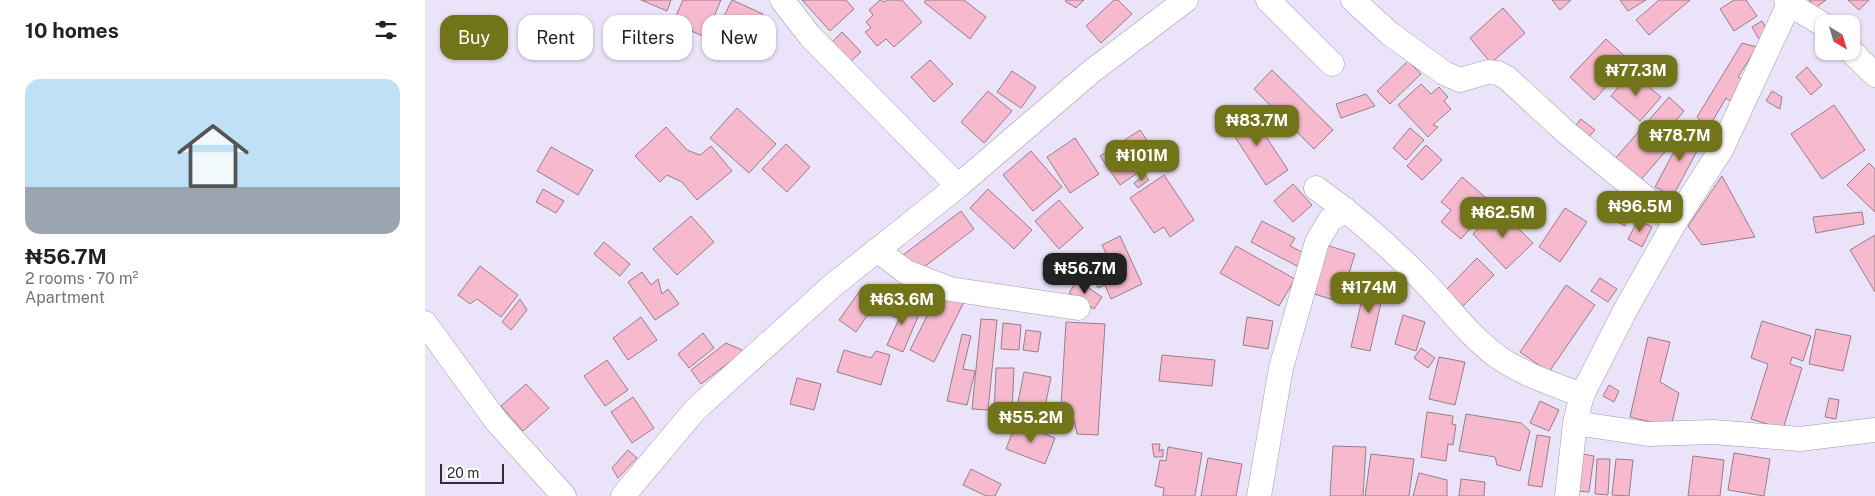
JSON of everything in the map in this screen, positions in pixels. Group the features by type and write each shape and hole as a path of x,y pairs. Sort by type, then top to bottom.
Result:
{"street":[{"path":"781,0 811,36 958,186"},
{"path":"623,496 695,410 832,286 958,186 1092,71 1186,0"},
{"path":"1268,0 1332,64"},
{"path":"1353,0 1389,34 1444,73 1460,80 1488,72 1498,73 1507,78 1568,134 1675,222"},
{"path":"1567,496 1575,424 1581,395 1627,307 1675,222 1722,148 1787,2 1815,19"},
{"path":"1862,53 1875,75"},
{"path":"1317,188 1388,246 1469,331 1498,357 1530,376 1581,395"},
{"path":"1259,496 1281,368 1317,242 1330,220 1346,210"},
{"path":"877,250 906,272 950,288 1078,308"},
{"path":"425,323 497,422 564,496"},
{"path":"1575,424 1648,434 1713,432 1800,439 1875,430"}],"building":[{"path":"641,0 671,0 667,11"},
{"path":"683,0 721,0 715,15 702,15 702,36 692,31 692,15 676,15"},
{"path":"732,0 763,14 763,15 724,15"},
{"path":"802,0 846,0 854,9 830,31"},
{"path":"880,0 885,2 887,0 902,0 922,22 894,47 886,39 877,46 865,32 871,28 866,22 873,15 869,10"},
{"path":"926,0 964,0 986,17 970,39 924,2"},
{"path":"1084,0 1076,8 1065,1"},
{"path":"1114,0 1118,0 1132,14 1101,43 1086,26"},
{"path":"1552,0 1571,0 1560,10"},
{"path":"1620,0 1646,0 1628,11"},
{"path":"1659,0 1690,0 1649,35 1636,20"},
{"path":"1734,0 1746,0 1757,16 1734,31 1720,9"},
{"path":"1809,0 1826,0 1815,8"},
{"path":"1848,0 1869,0 1859,10"},
{"path":"1503,8 1525,33 1491,63 1470,38"},
{"path":"1762,21 1769,33 1759,39 1752,27"},
{"path":"842,32 861,52 849,63 830,44"},
{"path":"1606,39 1630,61 1594,100 1570,77"},
{"path":"1742,43 1757,47 1738,77 1747,83 1732,102 1726,98 1708,129 1697,117"},
{"path":"930,60 953,84 934,102 911,77"},
{"path":"1408,61 1421,74 1390,104 1377,91"},
{"path":"1807,67 1822,85 1811,95 1796,77"},
{"path":"1272,70 1333,130 1314,149 1254,89"},
{"path":"1012,71 1036,87 1021,108 997,92"},
{"path":"1631,72 1661,97 1640,121 1611,96"},
{"path":"1421,84 1431,94 1439,87 1448,97 1444,101 1451,109 1433,125 1438,127 1428,137 1398,105"},
{"path":"988,91 1012,111 984,143 961,122"},
{"path":"1772,91 1782,97 1780,109 1766,101"},
{"path":"1366,94 1375,106 1341,118 1336,104"},
{"path":"1669,97 1684,111 1662,137 1671,145 1638,183 1613,161"},
{"path":"1834,105 1865,150 1822,179 1791,134"},
{"path":"737,108 776,144 749,173 710,138"},
{"path":"1247,108 1288,170 1266,185 1226,123"},
{"path":"1581,119 1595,130 1584,142 1571,131"},
{"path":"666,127 687,150 700,155 711,146 732,171 697,200 682,182 667,175 660,182 635,156"},
{"path":"1687,127 1705,136 1673,196 1655,187"},
{"path":"1410,128 1424,140 1406,160 1393,148"},
{"path":"1140,130 1159,158 1120,185 1100,156"},
{"path":"1075,138 1099,174 1070,193 1047,157"},
{"path":"786,144 810,167 787,192 762,169"},
{"path":"1426,145 1442,160 1422,180 1407,166"},
{"path":"551,147 593,170 578,195 537,171"},
{"path":"1031,151 1062,187 1033,211 1003,175"},
{"path":"1869,163 1875,169 1875,212 1847,185"},
{"path":"1145,175 1149,180 1138,188 1134,183"},
{"path":"1164,175 1194,220 1170,237 1164,227 1154,233 1130,198"},
{"path":"1722,176 1755,237 1702,245 1688,226"},
{"path":"1462,177 1492,203 1461,239 1441,222 1451,210 1441,202"},
{"path":"1293,184 1312,205 1293,222 1274,201"},
{"path":"543,189 564,201 556,213 536,202"},
{"path":"988,189 1032,230 1014,249 970,208"},
{"path":"1617,197 1636,207 1625,226 1607,216"},
{"path":"1059,200 1083,228 1059,249 1035,221"},
{"path":"1565,208 1587,222 1560,262 1539,247"},
{"path":"1499,209 1533,243 1506,269 1473,234"},
{"path":"961,211 974,229 916,273 903,255"},
{"path":"1862,212 1864,224 1816,233 1813,217"},
{"path":"691,216 714,242 677,275 653,249"},
{"path":"1638,220 1652,227 1642,247 1628,239"},
{"path":"1262,221 1295,238 1290,246 1304,253 1297,266 1251,242"},
{"path":"1875,235 1875,292 1850,250"},
{"path":"1120,236 1142,284 1111,299 1105,285 1098,288 1094,279 1100,276 1092,260 1106,253 1102,245"},
{"path":"604,242 630,264 620,276 594,254"},
{"path":"1323,244 1355,254 1340,302 1308,292"},
{"path":"1236,246 1295,279 1279,306 1220,273"},
{"path":"1477,258 1494,275 1460,309 1444,292"},
{"path":"480,266 518,295 501,317 477,299 470,304 458,295"},
{"path":"642,272 651,285 658,279 662,294 668,289 679,304 655,320 628,282"},
{"path":"1367,277 1386,281 1370,351 1351,347"},
{"path":"1600,278 1617,289 1608,302 1591,291"},
{"path":"1077,280 1102,297 1094,309 1069,293"},
{"path":"1566,285 1595,305 1549,372 1520,352"},
{"path":"862,288 885,290 856,332 839,320"},
{"path":"940,290 964,302 934,362 910,350"},
{"path":"520,299 527,310 511,330 502,322"},
{"path":"892,302 919,314 903,352 887,345 899,319 887,314"},
{"path":"1403,315 1425,322 1416,351 1395,344"},
{"path":"641,317 657,340 628,360 613,338"},
{"path":"1247,317 1273,321 1268,349 1243,345"},
{"path":"981,319 997,320 988,410 972,409"},
{"path":"1762,321 1811,336 1803,361 1792,357 1790,364 1802,368 1783,429 1751,419 1768,364 1751,358"},
{"path":"1066,322 1105,324 1098,435 1077,434 1074,420 1060,423"},
{"path":"1003,323 1021,325 1019,350 1001,349"},
{"path":"1816,329 1851,336 1843,371 1809,364"},
{"path":"1026,330 1041,332 1038,352 1023,350"},
{"path":"703,333 714,348 689,368 678,354"},
{"path":"962,334 971,336 963,369 975,371 967,405 947,401"},
{"path":"1648,337 1670,342 1660,382 1679,393 1671,427 1630,417"},
{"path":"726,343 744,351 701,384 691,370"},
{"path":"1421,348 1435,358 1428,368 1414,358"},
{"path":"844,350 871,358 876,351 890,355 881,385 837,372"},
{"path":"1162,355 1215,360 1212,386 1159,381"},
{"path":"1439,357 1465,362 1455,405 1429,399"},
{"path":"607,360 628,390 605,406 584,376"},
{"path":"996,368 1014,368 1012,415 994,414"},
{"path":"1024,372 1051,377 1042,422 1015,417"},
{"path":"797,378 821,384 814,410 790,404"},
{"path":"526,384 549,408 523,431 501,406"},
{"path":"1609,385 1619,391 1614,402 1603,396"},
{"path":"633,397 654,428 632,443 611,412"},
{"path":"1829,398 1839,400 1836,419 1825,417"},
{"path":"1540,401 1559,410 1549,431 1530,423"},
{"path":"1427,412 1453,416 1452,424 1456,425 1453,445 1448,444 1446,461 1421,457"},
{"path":"1466,414 1521,423 1530,431 1520,471 1497,465 1495,457 1459,451"},
{"path":"1016,423 1055,438 1045,464 1006,449"},
{"path":"1537,435 1550,437 1542,487 1528,485"},
{"path":"1152,444 1160,444 1159,451 1163,449 1163,457 1154,457"},
{"path":"1333,446 1366,447 1363,496 1330,496"},
{"path":"1168,447 1202,453 1195,496 1163,496 1164,488 1155,486 1160,460 1166,461"},
{"path":"628,450 637,458 618,478 612,468"},
{"path":"1734,453 1770,459 1764,496 1728,490"},
{"path":"1371,454 1414,459 1409,496 1365,496"},
{"path":"1582,454 1594,456 1589,492 1576,491"},
{"path":"1693,456 1724,460 1720,496 1688,496"},
{"path":"1208,458 1242,464 1236,496 1201,496"},
{"path":"1597,459 1610,459 1608,495 1595,494"},
{"path":"1616,459 1633,460 1629,496 1612,495"},
{"path":"971,469 1001,484 995,496 986,496 963,485"},
{"path":"1419,473 1447,480 1447,496 1413,496"},
{"path":"1461,479 1485,482 1484,496 1459,496"}]}
